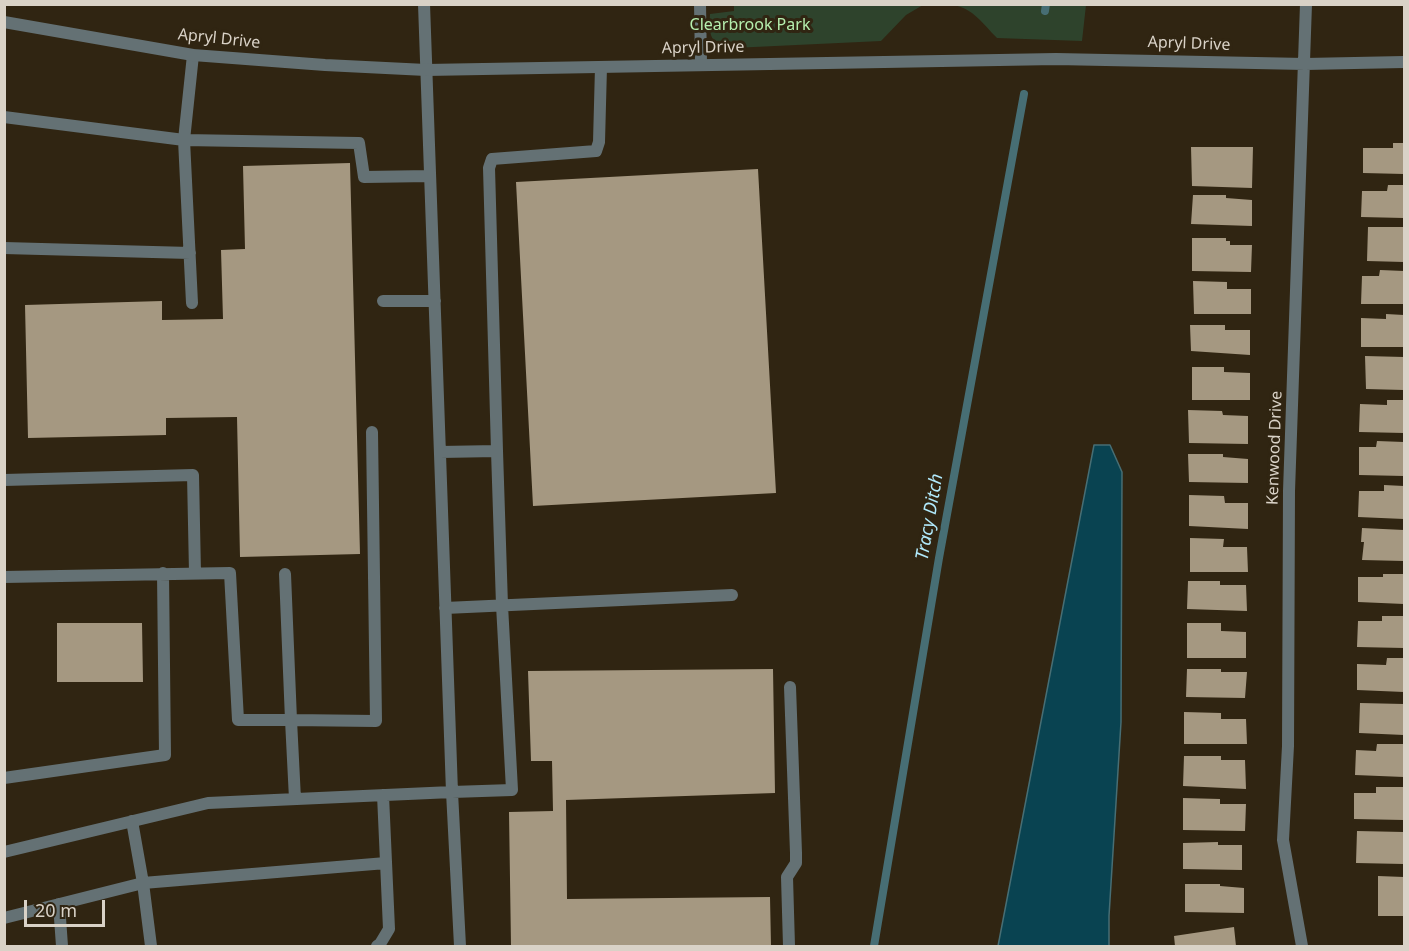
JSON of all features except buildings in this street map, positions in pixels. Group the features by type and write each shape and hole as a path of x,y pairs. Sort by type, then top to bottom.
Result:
{"street":[{"path":"424,4 452,792 460,946"},
{"path":"700,4 701,64"},
{"name":"Kenwood Drive","path":"1302,946 1283,840 1288,746 1289,491 1306,4"},
{"name":"Apryl Drive","path":"4,22 193,55 426,70 1056,58 1305,64 1404,62"},
{"path":"192,303 184,140 193,55"},
{"path":"4,852 208,803 512,790 502,605 489,168 492,159 596,151 599,142 601,67"},
{"path":"4,117 184,140 359,143 364,177 430,177"},
{"path":"4,248 190,253"},
{"path":"383,301 435,301"},
{"path":"4,577 230,573 237,720 376,721 372,432"},
{"path":"440,452 497,451"},
{"path":"4,480 193,475 195,573"},
{"path":"4,777 165,754 163,573"},
{"path":"285,574 295,799"},
{"path":"446,608 732,595"},
{"path":"789,946 787,877 796,863 790,687"},
{"path":"377,946 389,929 383,795"},
{"path":"132,821 151,946"},
{"path":"4,918 142,883 386,863"},
{"path":"59,904 62,946"}],"green space":[{"name":"Clearbrook Park","path":"734,4 923,5 906,15 881,41 733,48 717,46 710,31 710,14 734,11"},
{"path":"953,5 1086,5 1082,41 997,38 972,13"}],"water":[{"path":"1094,445 1110,445 1122,472 1121,722 1109,946 998,946"}],"waterway":[{"name":"Tracy Ditch","path":"1045,11 1046,4"},
{"name":"Tracy Ditch","path":"874,946 939,558 1024,94"}]}
